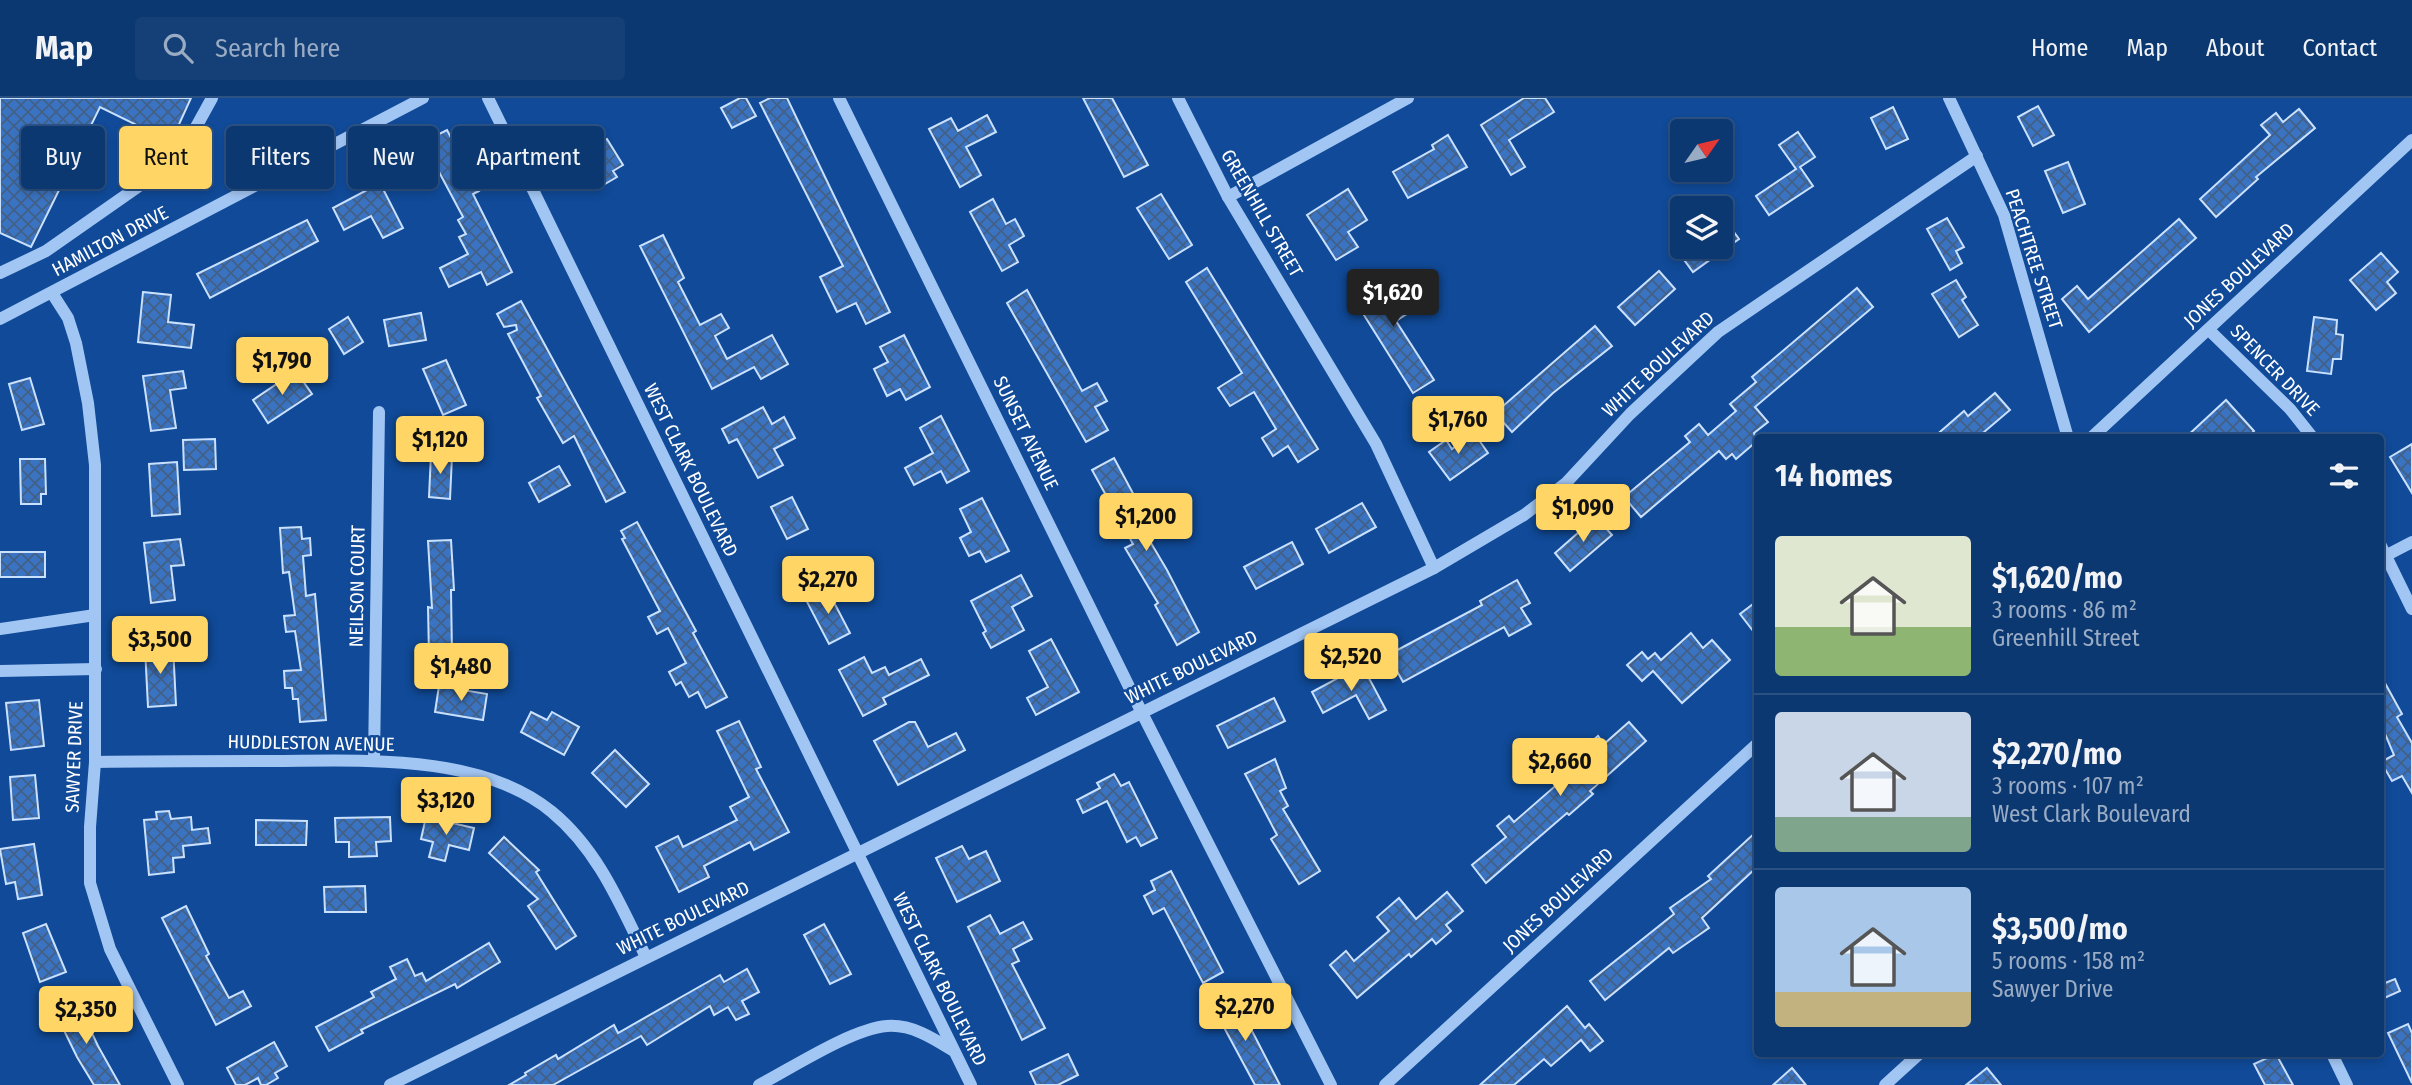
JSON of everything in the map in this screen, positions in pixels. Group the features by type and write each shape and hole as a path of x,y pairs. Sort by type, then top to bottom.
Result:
{"street":[{"path":"0,273 46,251 179,158 212,98"},
{"name":"HAMILTON DRIVE","path":"0,319 423,98"},
{"name":"WEST CLARK BOULEVARD","path":"488,98 971,1085"},
{"name":"SUNSET AVENUE","path":"839,98 1142,713 1331,1085"},
{"name":"GREENHILL STREET","path":"1178,98 1228,197 1376,444 1434,568"},
{"path":"1228,197 1408,98"},
{"name":"PEACHTREE STREET","path":"1949,98 2004,215 2067,434"},
{"name":"JONES BOULEVARD","path":"2095,434 2412,140"},
{"name":"WHITE BOULEVARD","path":"390,1085 1434,568 1524,515 1566,483 1630,414 1718,332 1977,156"},
{"name":"SAWYER DRIVE","path":"52,293 68,318 76,343 88,403 95,465 95,762 90,883 110,949 178,1085"},
{"name":"SPENCER DRIVE","path":"2208,330 2290,409 2311,434"},
{"name":"NEILSON COURT","path":"374,761 379,412"},
{"path":"2384,549 2412,542"},
{"path":"2384,551 2412,608"},
{"path":"0,629 95,615"},
{"path":"0,671 96,669"},
{"name":"JONES BOULEVARD","path":"1385,1085 1754,747"},
{"name":"HUDDLESTON AVENUE","path":"95,762 374,761 458,770 512,786 550,811 578,836 607,877 646,957"},
{"path":"759,1085 864,1030 889,1025 923,1032 954,1051"},
{"path":"1885,1085 1916,1057"},
{"path":"2333,1057 2347,1085"}],"building":[{"path":"0,98 191,98 178,126 139,126 100,107 91,126 21,126 21,189 60,189 31,247 0,233"},
{"path":"740,98 746,98 756,116 732,128 721,108"},
{"path":"770,98 787,98 890,312 866,324 856,303 837,312 820,277 843,266 760,103"},
{"path":"1083,98 1112,98 1148,165 1124,177"},
{"path":"1524,98 1545,98 1554,112 1509,140 1525,167 1511,175 1481,125"},
{"path":"2038,106 2054,135 2033,146 2018,117"},
{"path":"1893,107 1908,139 1886,149 1871,118"},
{"path":"2299,109 2315,128 2256,177 2258,179 2216,217 2200,199 2270,135 2261,125 2276,113 2283,122"},
{"path":"987,115 996,132 966,147 981,175 960,187 929,129 951,118 958,131"},
{"path":"447,130 452,140 452,189 478,189 479,191 473,194 512,272 487,285 481,272 449,287 440,268 468,254 459,237 466,234 458,220 463,217 438,170 438,134"},
{"path":"1798,132 1815,157 1800,167 1813,186 1769,215 1756,196 1796,169 1779,145"},
{"path":"1448,135 1467,167 1408,198 1393,172 1434,149 1432,145"},
{"path":"607,139 623,165 613,171 617,177 605,184 604,182 604,141"},
{"path":"2068,162 2085,204 2063,213 2045,171"},
{"path":"369,189 383,189 403,228 383,238 371,216 344,230 333,208"},
{"path":"1348,189 1367,220 1348,232 1358,247 1336,260 1307,215"},
{"path":"1161,194 1192,245 1169,259 1137,208"},
{"path":"993,199 1006,224 1015,219 1024,236 1009,245 1018,262 1002,271 970,212"},
{"path":"1947,218 1964,247 1956,251 1962,263 1950,270 1927,229"},
{"path":"2179,219 2196,238 2089,332 2062,299 2077,286 2088,299"},
{"path":"307,220 318,241 210,298 197,274"},
{"path":"1733,231 1739,239 1733,243"},
{"path":"663,235 684,278 678,282 700,325 721,314 729,328 715,336 727,359 772,335 788,364 761,379 754,367 712,389 640,246"},
{"path":"2381,253 2398,272 2387,282 2396,293 2376,310 2350,280"},
{"path":"1683,259 1711,259 1693,272"},
{"path":"1207,268 1318,449 1298,462 1288,446 1273,456 1262,438 1276,429 1254,392 1230,406 1218,388 1242,373 1186,282"},
{"path":"1659,271 1675,289 1635,325 1618,307"},
{"path":"1386,274 1413,310 1396,321 1434,380 1413,393 1352,296"},
{"path":"1956,280 1966,297 1962,300 1978,325 1959,337 1932,294"},
{"path":"1857,288 1873,307 1755,407 1768,422 1754,433 1754,444 1736,459 1732,454 1726,459 1719,451 1641,517 1624,497 1690,442 1685,436 1699,424 1708,435 1736,411 1730,404 1756,382 1752,377"},
{"path":"1027,290 1082,391 1097,383 1107,401 1095,407 1108,430 1086,442 1007,303"},
{"path":"143,292 171,295 168,322 194,325 191,348 138,342"},
{"path":"521,301 625,492 606,502 574,436 563,443 537,398 541,396 508,334 517,330 516,325 504,327 497,314"},
{"path":"421,313 426,340 389,346 384,320"},
{"path":"348,317 363,342 344,354 329,329"},
{"path":"2314,317 2337,320 2336,334 2343,335 2341,359 2333,359 2331,374 2307,371"},
{"path":"1595,326 1612,346 1553,393 1512,432 1495,413"},
{"path":"904,335 930,387 906,400 900,389 887,396 874,369 888,362 880,347"},
{"path":"446,360 466,405 443,415 423,369"},
{"path":"183,371 186,388 170,390 176,428 151,431 143,376"},
{"path":"296,371 312,394 268,423 253,400"},
{"path":"30,378 44,424 22,430 9,384"},
{"path":"1995,393 2010,410 1982,434 1938,434 1964,411 1968,416"},
{"path":"2226,400 2254,431 2251,434 2189,434"},
{"path":"763,407 772,424 784,417 795,438 774,449 783,465 758,478 737,439 729,443 722,429"},
{"path":"941,416 969,471 947,483 941,471 914,485 905,468 933,453 920,428"},
{"path":"1474,433 1488,453 1450,480 1429,452 1446,440 1452,449"},
{"path":"215,439 216,469 184,470 183,440"},
{"path":"2412,444 2412,493 2390,457"},
{"path":"431,454 452,456 450,499 429,497"},
{"path":"1114,458 1143,512 1135,516 1199,632 1177,645 1155,605 1158,603 1125,548 1133,544 1092,470"},
{"path":"20,459 45,459 46,494 41,494 41,504 21,504"},
{"path":"177,462 180,514 152,516 149,464"},
{"path":"559,466 570,485 539,502 529,483"},
{"path":"792,497 808,529 787,539 771,507"},
{"path":"982,498 1009,551 986,562 980,551 969,556 960,538 971,532 960,509"},
{"path":"1362,503 1376,527 1329,553 1316,529"},
{"path":"1596,517 1612,535 1570,571 1555,553"},
{"path":"637,522 696,631 693,633 727,697 706,708 698,692 689,697 681,682 676,685 669,672 686,663 668,628 657,634 648,617 660,611 622,539 625,538 621,531"},
{"path":"301,527 302,539 310,538 311,555 303,556 306,596 315,594 326,720 300,722 298,699 293,699 292,688 285,688 284,671 301,670 295,631 286,632 284,616 295,615 289,572 283,573 280,528"},
{"path":"180,539 184,565 171,566 175,600 151,603 144,543"},
{"path":"451,540 454,590 451,590 452,656 429,657 428,607 432,608 428,541"},
{"path":"1292,542 1303,564 1256,589 1244,567"},
{"path":"0,552 45,552 45,577 0,577"},
{"path":"1021,575 1032,596 1012,607 1024,630 991,648 971,601"},
{"path":"1517,580 1530,603 1521,608 1531,624 1509,636 1504,627 1403,682 1388,655 1482,605 1480,601"},
{"path":"826,587 850,633 829,644 805,598"},
{"path":"1754,603 1754,632 1740,614"},
{"path":"1691,633 1703,648 1712,640 1730,660 1682,703 1653,671 1642,681 1627,665 1642,652 1648,659 1655,653 1661,660"},
{"path":"1051,639 1079,692 1036,715 1027,698 1048,687 1029,651"},
{"path":"173,646 176,705 148,707 145,648"},
{"path":"864,657 872,673 885,667 889,675 921,659 929,675 883,698 886,704 863,716 839,670"},
{"path":"1362,665 1386,710 1369,719 1356,695 1323,713 1312,692"},
{"path":"2384,681 2402,714 2397,717 2412,743 2412,793 2402,776 2392,781 2384,767 2384,760 2394,755 2384,731"},
{"path":"439,686 487,694 483,720 435,712"},
{"path":"1274,698 1285,721 1228,748 1217,726"},
{"path":"39,700 44,746 11,750 6,703"},
{"path":"531,712 547,720 552,712 579,727 564,755 521,732"},
{"path":"739,721 761,767 756,769 789,832 754,850 750,842 704,866 709,877 679,892 656,847 678,836 683,847 737,820 730,807 749,797 717,731"},
{"path":"909,722 915,722 928,747 956,733 965,750 898,785 874,741"},
{"path":"1629,722 1646,741 1590,791 1593,794 1486,883 1472,865 1506,837 1497,826 1509,816 1514,822 1561,781 1554,773 1598,736 1604,744"},
{"path":"615,750 649,784 626,807 592,773"},
{"path":"1275,759 1286,788 1280,791 1288,806 1283,809 1320,871 1299,884 1271,839 1277,835 1245,774"},
{"path":"1114,774 1121,786 1129,782 1157,838 1141,846 1136,837 1127,842 1107,801 1083,813 1077,800 1100,788 1097,783"},
{"path":"35,775 39,818 13,820 10,777"},
{"path":"169,811 171,819 191,817 192,830 208,828 210,843 183,846 184,857 173,858 174,872 149,875 144,820 157,819 156,812"},
{"path":"390,817 391,841 376,842 377,856 349,857 349,842 336,842 335,818"},
{"path":"426,817 474,828 469,850 449,845 445,861 429,857 433,842 421,839"},
{"path":"256,820 307,821 306,845 256,845"},
{"path":"1754,834 1754,870 1702,918 1709,928 1673,953 1669,948 1605,1000 1590,981 1674,914 1670,908 1711,879 1708,876"},
{"path":"504,837 539,870 536,872 576,936 556,949 528,906 538,899 489,853"},
{"path":"34,844 42,895 18,899 15,882 6,884 0,849"},
{"path":"962,846 969,859 986,851 1000,881 957,902 936,858"},
{"path":"1171,871 1223,972 1203,983 1164,908 1153,914 1144,896 1155,890 1151,881"},
{"path":"365,886 366,912 325,912 324,887"},
{"path":"1447,892 1463,911 1446,925 1451,931 1436,944 1432,939 1411,957 1409,954 1357,998 1330,965 1346,951 1354,961 1389,931 1377,917 1399,898 1416,919"},
{"path":"186,906 209,954 206,956 229,998 243,991 251,1006 216,1025 162,918"},
{"path":"990,915 1000,934 1023,922 1032,939 1013,949 1019,961 1012,964 1045,1028 1022,1040 968,927"},
{"path":"46,924 66,972 40,982 23,933"},
{"path":"824,924 851,974 830,984 804,935"},
{"path":"489,943 500,962 457,988 455,984 361,1030 363,1033 329,1051 316,1027 374,997 371,992 396,979 390,967 407,959 415,976 422,973 426,981"},
{"path":"747,969 759,992 742,1001 749,1014 736,1020 728,1007 714,1015 710,1006 647,1045 641,1036 553,1085 509,1085 556,1055 558,1059 614,1025 618,1033 720,975 724,982"},
{"path":"2395,979 2400,991 2384,998 2384,983"},
{"path":"1234,996 1280,1085 1255,1085 1213,1007"},
{"path":"77,1001 120,1085 94,1085 77,1057 55,1012"},
{"path":"1567,1006 1585,1028 1589,1024 1603,1041 1590,1051 1581,1040 1551,1066 1544,1059 1514,1085 1480,1085"},
{"path":"2408,1024 2412,1033 2412,1083 2388,1033"},
{"path":"274,1042 287,1066 275,1073 278,1078 266,1085 261,1085 258,1078 245,1085 236,1085 227,1068"},
{"path":"1068,1054 1078,1075 1058,1085 1036,1085 1030,1072"},
{"path":"2269,1057 2278,1057 2293,1085 2265,1085 2254,1064"},
{"path":"1792,1068 1806,1085 1773,1085"},
{"path":"1987,1068 2001,1085 1966,1085"}]}
